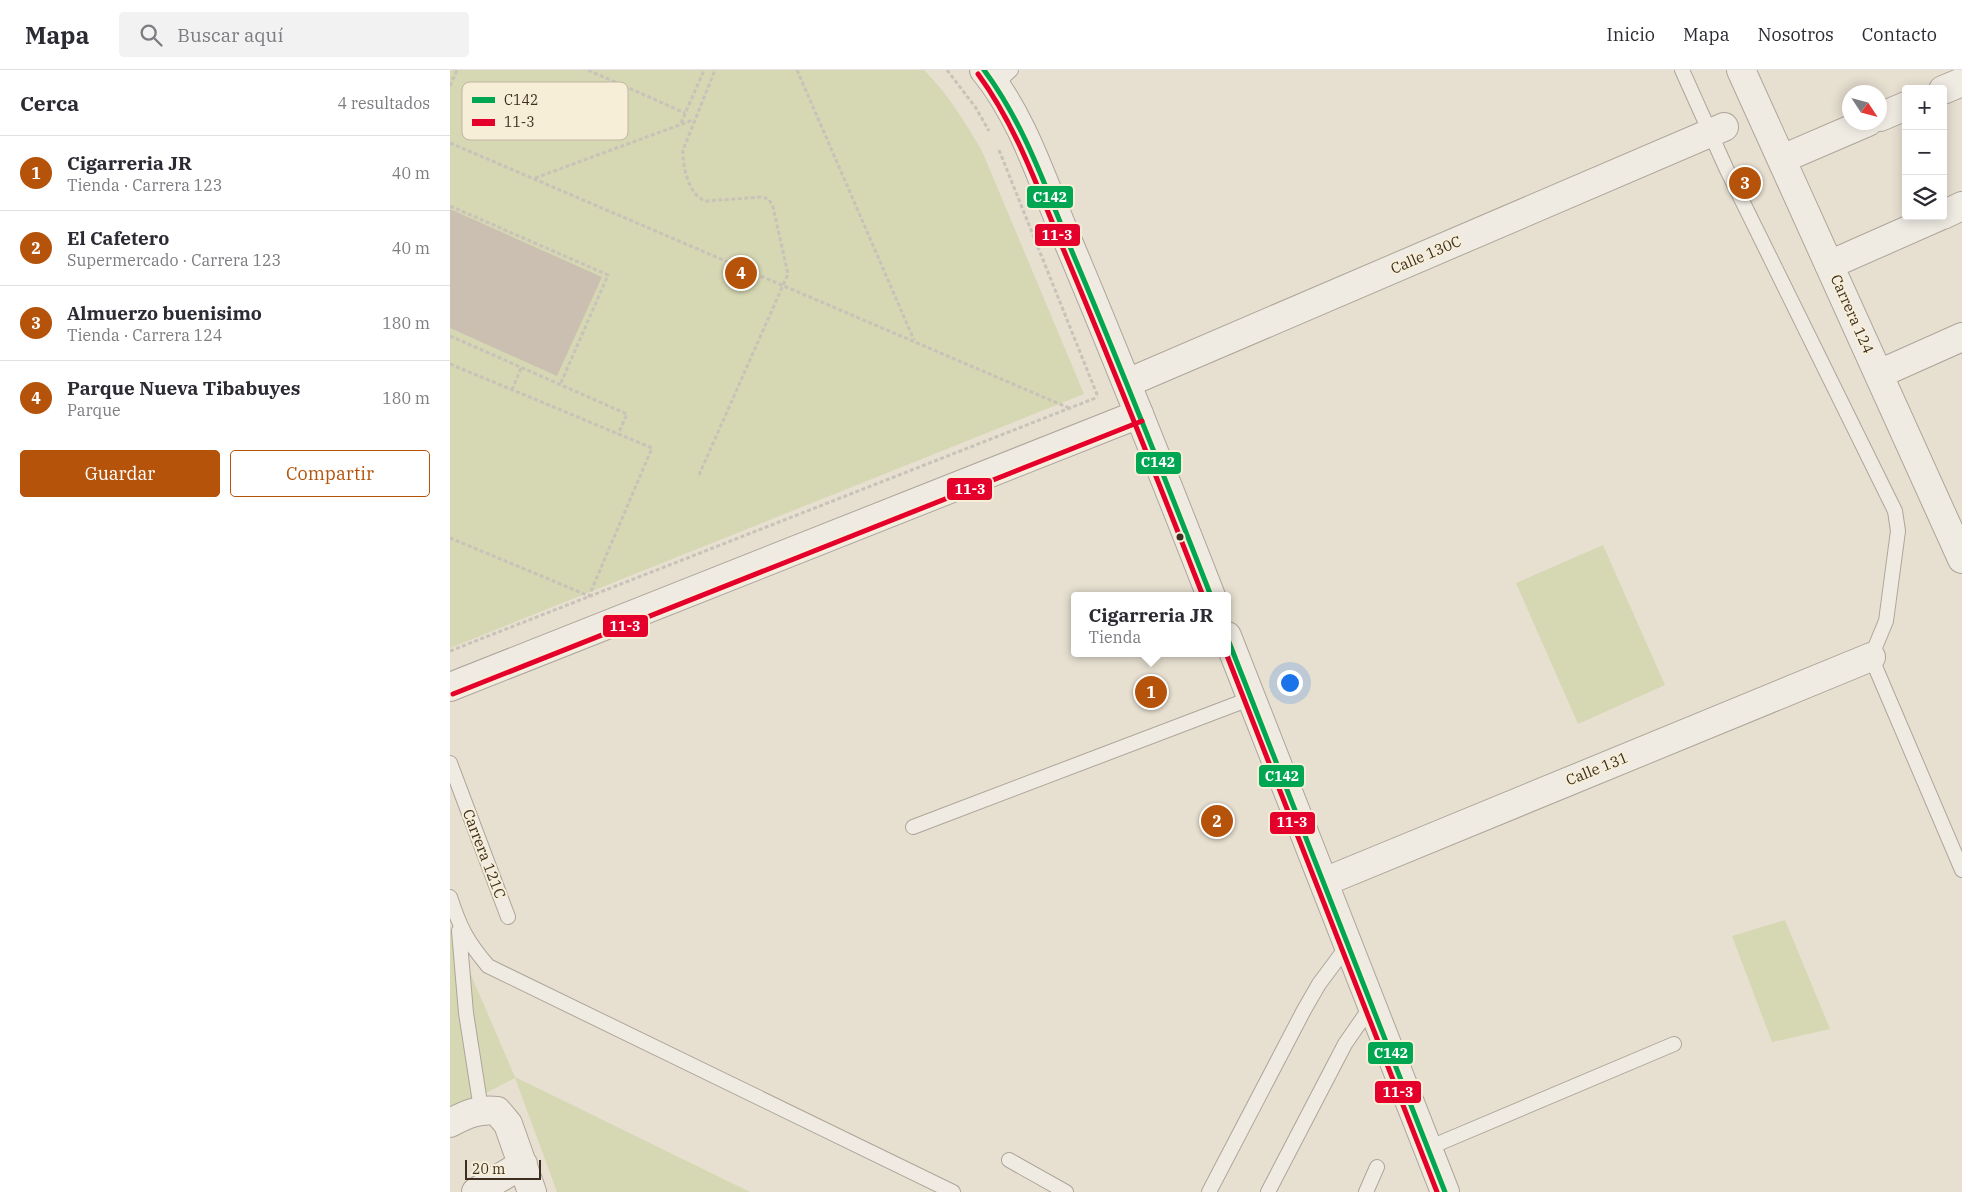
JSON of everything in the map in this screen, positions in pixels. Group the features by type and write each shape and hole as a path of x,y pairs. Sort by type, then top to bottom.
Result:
{"street":[{"name":"Carrera 124","path":"1741,70 1962,558"},
{"path":"997,75 1127,383 1209,592"},
{"path":"1947,88 1962,82"},
{"path":"1887,115 1902,108"},
{"name":"Calle 130C","path":"1127,383 1717,130"},
{"path":"1782,159 1849,130"},
{"path":"1947,213 1962,206"},
{"path":"1830,265 1931,220"},
{"path":"1879,374 1962,337"},
{"path":"450,687 1139,414"},
{"path":"1231,646 1445,1192"},
{"name":"Calle 131","path":"1324,882 1871,657"},
{"path":"450,1123 464,1115 489,1110 508,1124 532,1192"},
{"path":"476,1192 523,1164"}],"lane":[{"path":"1682,70 1717,130 1894,511 1898,531 1886,621 1871,657 1962,870"},
{"path":"913,827 1252,698"},
{"name":"Carrera 121C","path":"450,763 508,918"},
{"path":"450,897 458,923 469,943 488,966 953,1192"},
{"path":"458,923 466,1013 489,1110"},
{"path":"1209,1192 1315,990 1348,945"},
{"path":"1268,1192 1345,1044 1372,1005"},
{"path":"1428,1148 1674,1044"},
{"path":"1009,1160 1066,1192"},
{"path":"1366,1192 1378,1167"}],"path":[{"path":"450,86 457,70"},
{"path":"588,70 616,82"},
{"path":"681,124 704,70"},
{"path":"699,474 788,274 773,207 769,199 761,197 706,201 701,200 692,192 682,157 684,143 715,70"},
{"path":"797,70 914,341"},
{"path":"948,70 976,108 991,134"},
{"path":"628,87 685,112"},
{"path":"534,178 694,119"},
{"path":"995,142 1109,426"},
{"path":"451,145 534,178 1070,408"},
{"path":"450,206 608,275 560,385"},
{"path":"450,336 627,414 618,434"},
{"path":"450,364 652,448 589,596"},
{"path":"512,390 522,368"},
{"path":"450,651 1098,397"},
{"path":"450,538 589,596"}],"green space":[{"path":"450,70 924,70 963,119 982,151 1084,394 450,648"},
{"path":"1603,545 1665,685 1578,724 1516,583"},
{"path":"1785,920 1830,1029 1772,1042 1732,936"},
{"path":"450,926 515,1077 750,1192 557,1192 515,1078 450,1112"}],"building":[{"path":"450,209 602,277 557,376 450,328"}],"transit line":[{"name":"C142","path":"984,70 1012,113 1034,159 1126,382 1209,592"},
{"name":"11-3","path":"978,74 1005,118 1028,163 1119,384 1201,592"},
{"name":"11-3","path":"453,694 1142,421"},
{"name":"C142","path":"1231,647 1445,1192"},
{"name":"11-3","path":"1228,657 1437,1192"}],"place":[{"name":"Almuerzo buenisimo","path":"1745,183"},
{"name":"Parque Nueva Tibabuyes","path":"741,273"},
{"name":"Cigarreria JR","path":"1151,692"},
{"name":"El Cafetero","path":"1217,821"}]}
